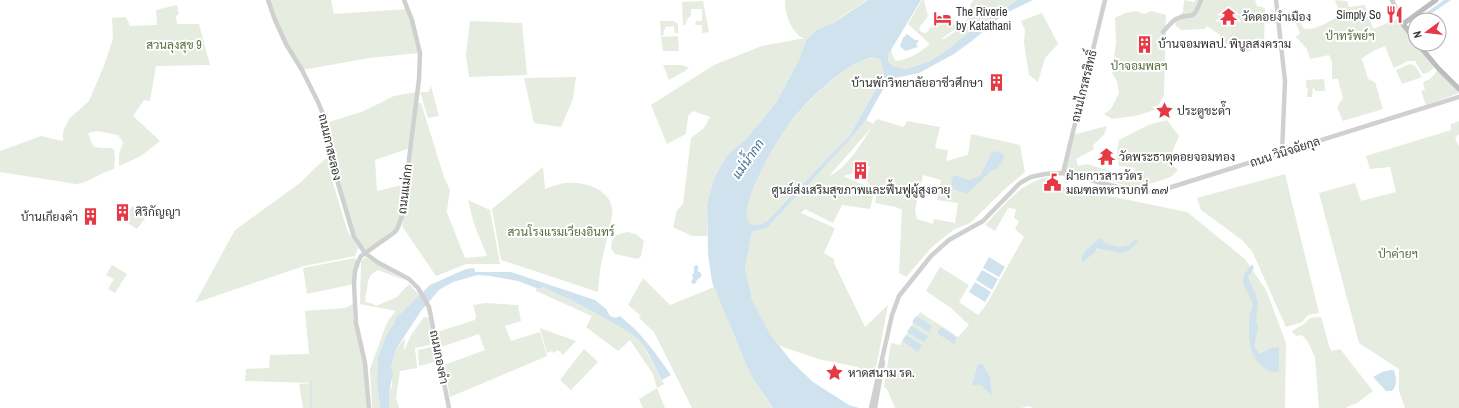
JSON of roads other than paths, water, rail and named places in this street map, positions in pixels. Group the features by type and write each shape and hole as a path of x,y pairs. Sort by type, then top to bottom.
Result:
{"main road":[{"path":"1407,29 1403,24 1436,0"},
{"path":"1425,52 1459,89"}],"street":[{"name":"ถนนกาสะลอง","path":"268,0 286,44 302,70 325,119 337,180 350,229 365,253"},
{"name":"ถนนแม่กก","path":"369,408 365,363 356,323 354,284 355,271 358,262 365,253 395,232 402,216 419,79 420,53 412,20 404,0"},
{"name":"ถนนไกรสรสิทธิ์","path":"1063,173 1105,0"},
{"path":"1163,32 1178,18 1192,16 1195,14 1202,0"},
{"path":"1276,0 1285,81 1282,153"},
{"path":"1392,0 1403,24"},
{"name":"ถนน วินิจฉัยกุล","path":"880,374 892,315 899,296 931,256 949,240 983,221 1015,187 1031,177 1045,174 1063,173 1133,191 1148,192 1162,190 1459,97"},
{"name":"ถนนกองคำ","path":"365,253 377,262 409,279 418,288 429,307 449,408"},
{"path":"871,408 880,374"},
{"path":"875,408 880,374"}],"water":[{"name":"แม่น้ำกก","path":"868,0 921,0 888,55 888,61 892,66 906,69 928,62 947,50 970,31 1017,0 1033,0 1004,14 954,54 919,73 891,79 887,82 866,120 852,137 767,228 752,232 745,268 752,300 770,334 792,362 813,382 849,405 859,408 773,408 754,380 745,362 712,282 708,254 707,204 715,177 728,154 746,139 776,103 799,60 806,40 817,30 833,23","holes":["870,57 880,59 884,75 850,135 767,221 757,225 750,223 747,216 748,205 758,177 780,137 798,112 824,87 851,66"]},
{"path":"1444,0 1451,0 1434,12 1427,12"},
{"path":"907,34 919,41 916,44 918,47 905,51 900,46 903,38"},
{"path":"993,151 1002,153 1004,158 998,168 991,171 967,194 953,189 951,180 954,175 969,180 980,176"},
{"path":"1099,238 1117,247 1129,245 1136,239 1138,242 1128,251 1121,253 1096,248 1095,252 1083,262 1081,259 1086,250"},
{"path":"989,257 1005,267 999,277 983,268"},
{"path":"1252,264 1254,268 1248,277 1258,301 1256,322 1258,327 1254,347 1260,354 1271,348 1279,347 1279,369 1277,372 1268,370 1260,364 1255,359 1256,357 1250,346 1249,320 1250,312 1253,307 1251,299 1243,284 1244,275"},
{"path":"696,265 698,266 698,272 700,272 702,276 695,284 693,284 691,282 693,278 692,275"},
{"path":"474,268 475,272 511,272 595,300 606,309 610,316 616,318 620,316 637,331 671,375 662,380 648,353 636,338 626,330 589,309 543,287 539,289 518,281 478,275 453,282 439,290 421,311 396,349 391,368 393,373 389,392 389,408 380,408 377,383 378,357 386,336 395,323 395,319 430,285 466,269"},
{"path":"982,270 998,279 992,290 976,280"},
{"path":"975,282 991,292 985,302 969,292"},
{"path":"916,316 932,326 929,332 912,322"},
{"path":"911,326 928,336 924,342 907,332"},
{"path":"941,327 957,338 954,344 937,333"},
{"path":"906,335 922,345 918,352 902,341"},
{"path":"978,364 983,365 990,377 992,396 981,385 972,385"},
{"path":"1394,370 1396,383 1392,391 1386,391 1373,377 1382,372"}],"waterway":[{"path":"311,381 311,408"}],"place":[{"name":"Simply So","path":"1394,15"},
{"name":"วัดดอยงำเมือง","path":"1229,17"},
{"name":"The Riverie by Katathani","path":"943,19"},
{"name":"บ้านจอมพลป. พิบูลสงคราม","path":"1145,44"},
{"name":"บ้านพักวิทยาลัยอาชีวศึกษา","path":"996,83"},
{"name":"ประตูขะด๊ำ","path":"1164,111"},
{"name":"วัดพระธาตุดอยจอมทอง","path":"1106,157"},
{"name":"ศูนย์ส่งเสริมสุขภาพและฟื้นฟูผู้สูงอายุ","path":"861,171"},
{"name":"ฝ่ายการสารวัตร มณฑลทหารบกที่ ๓๗","path":"1053,183"},
{"name":"ศิริกัญญา","path":"122,212"},
{"name":"บ้านเกียงคำ","path":"91,217"},
{"name":"หาดสนาม รด.","path":"835,373"}],"park label":[{"name":"ป่าทรัพย์ฯ","path":"1350,36"},
{"name":"สวนลุงสุข 9","path":"174,45"},
{"name":"ป่าจอมพลฯ","path":"1139,66"},
{"name":"สวนโรงแรมเวียงอินทร์","path":"561,232"},
{"name":"ป่าค่ายฯ","path":"1398,254"}]}
